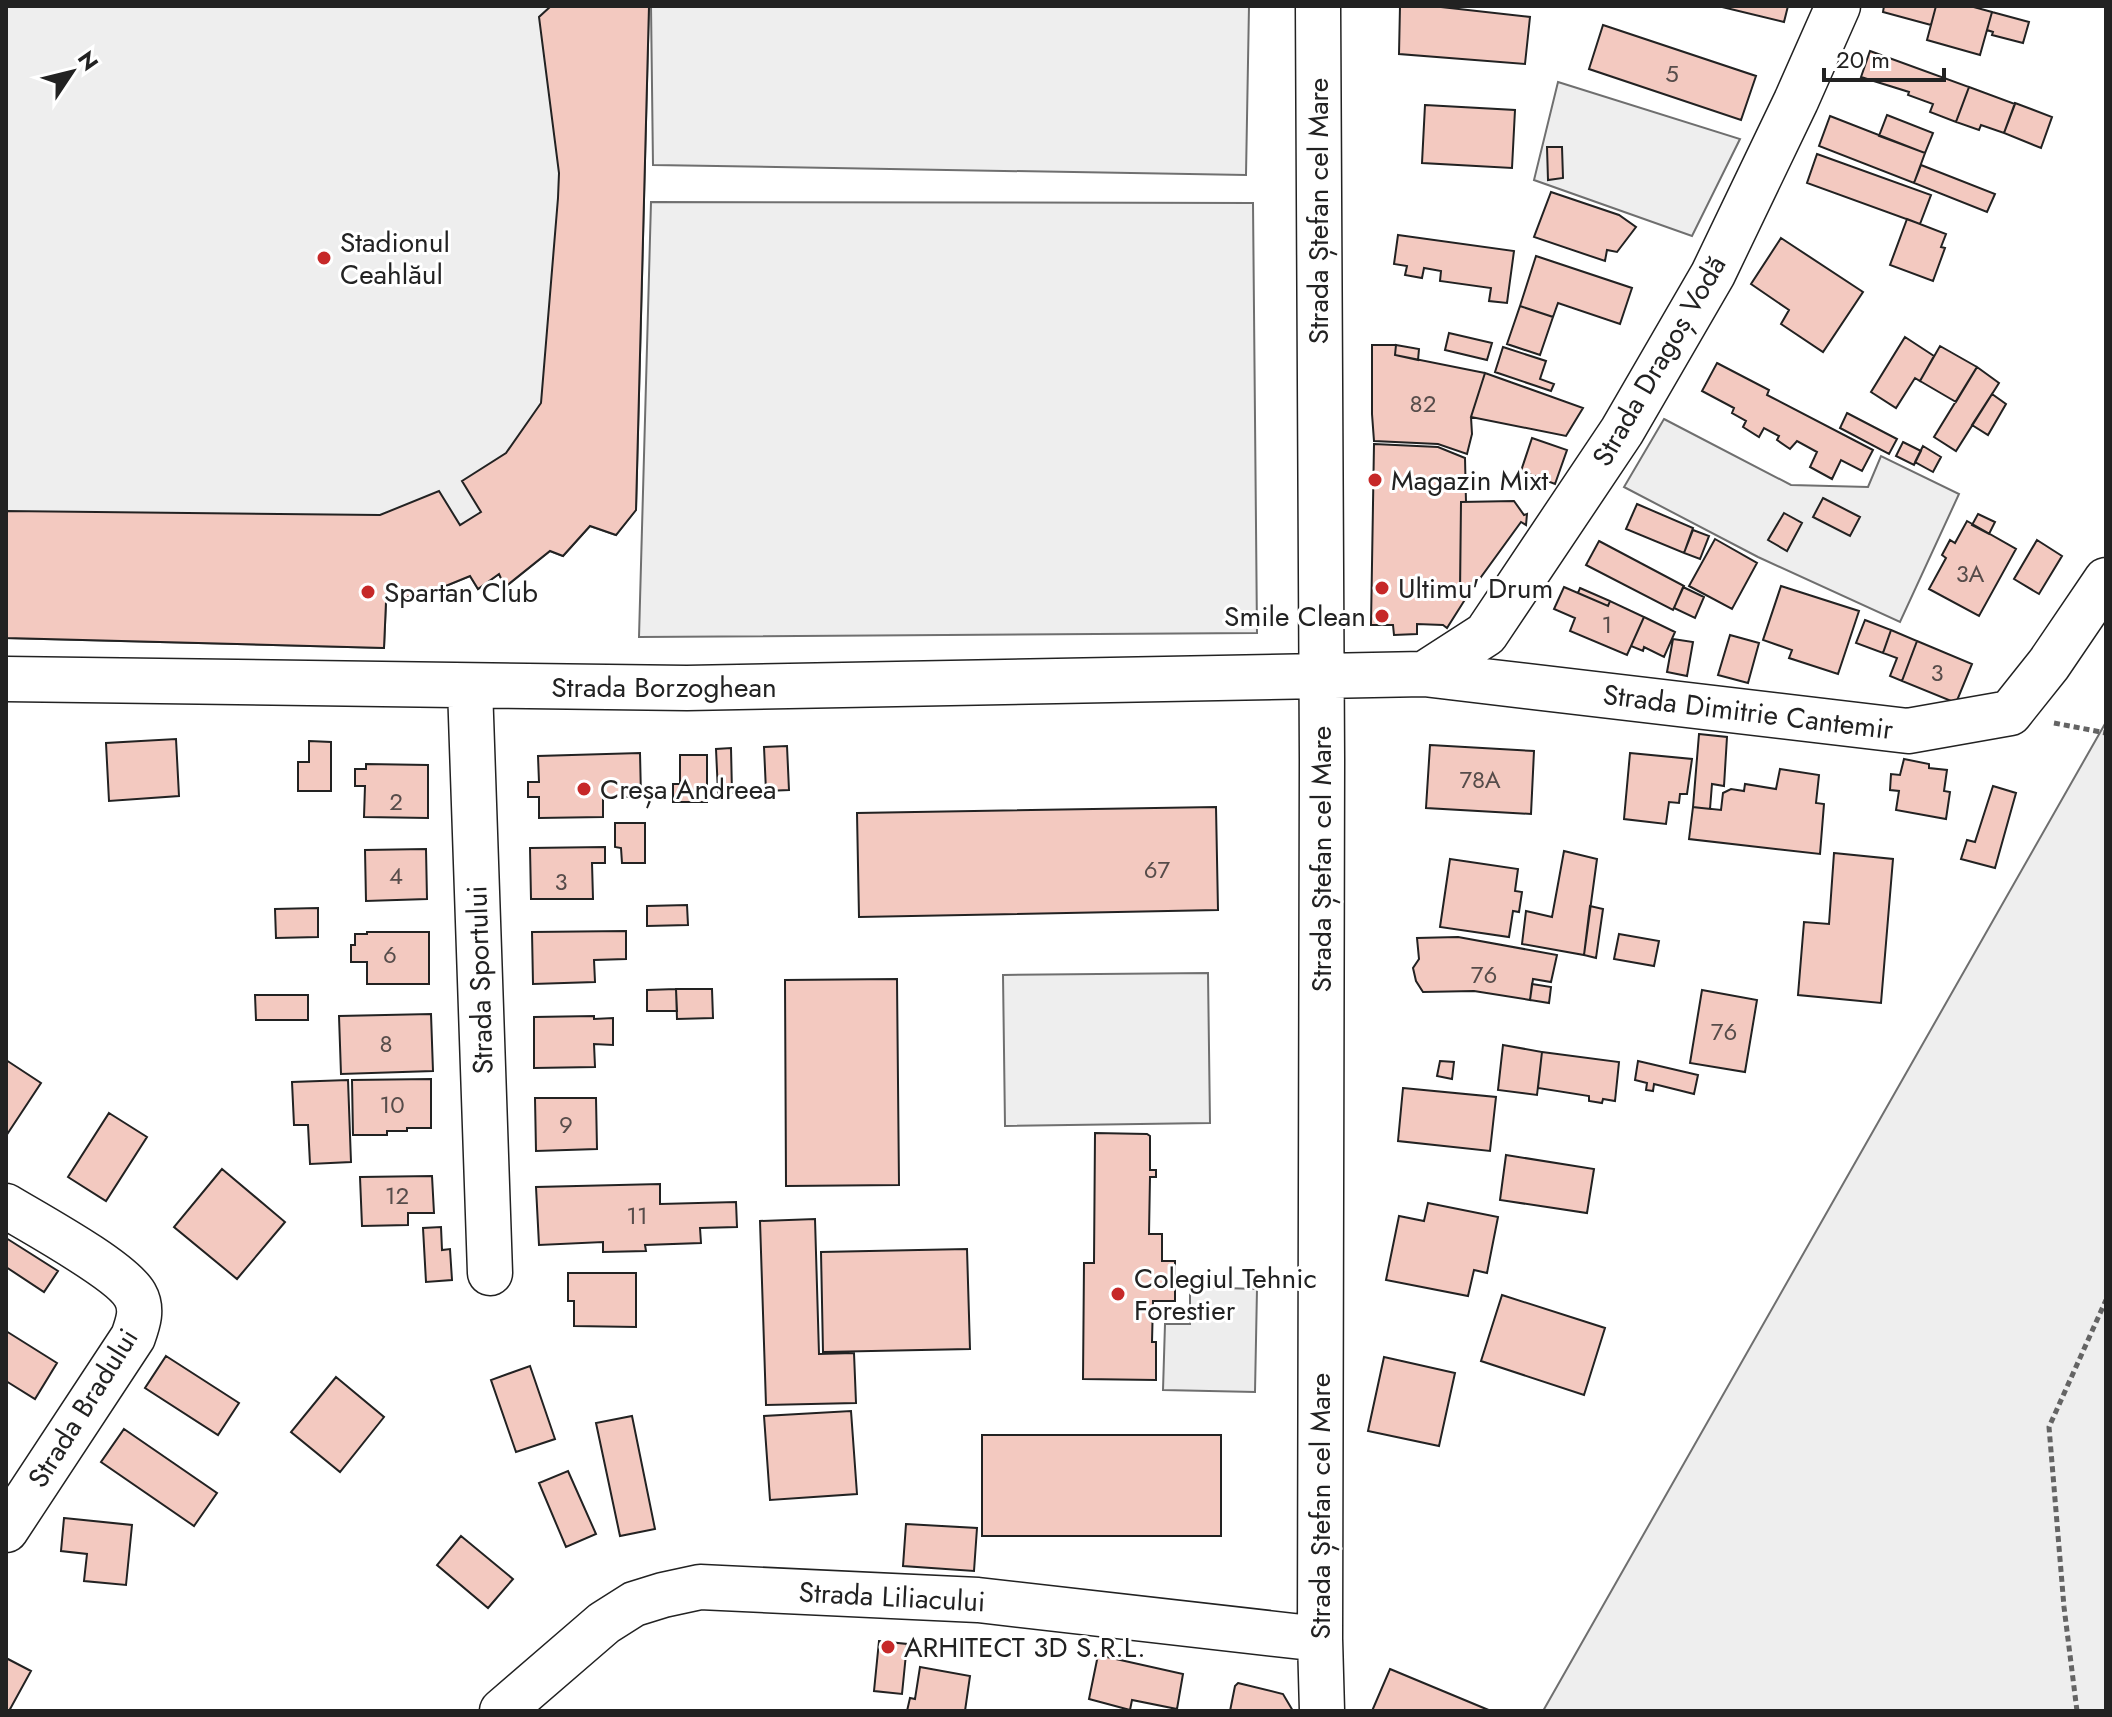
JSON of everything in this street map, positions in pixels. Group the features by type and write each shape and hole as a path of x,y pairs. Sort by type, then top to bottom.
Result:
{"street":[{"name":"Strada Ștefan cel Mare","path":"1318,6 1322,1711"},
{"name":"Strada Dragoș Vodă","path":"1424,674 1486,634 1622,431 1713,274 1838,6"},
{"name":"Strada Dimitrie Cantemir","path":"1321,677 1424,674 1908,731 2010,713 2049,664 2106,580"},
{"name":"Strada Borzoghean","path":"6,679 687,688 1321,677"},
{"name":"Strada Sportului","path":"470,687 490,1273"},
{"name":"Strada Bradului","path":"6,1206 118,1276 136,1296 140,1315 133,1337 6,1530"},
{"name":"Strada Liliacului","path":"502,1711 604,1623 634,1604 700,1587 978,1600 1320,1639"}],"path":[{"path":"2077,1711 2064,1607 2049,1427 2106,1300"}],"shaded area":[{"name":"Stadionul Ceahlăul","path":"6,6 649,6 636,510 616,535 590,526 563,556 550,551 505,587 499,574 478,589 470,576 431,592 386,602 384,648 6,638"},
{"path":"651,6 1249,6 1246,175 653,165"},
{"path":"1558,82 1740,139 1692,236 1534,180"},
{"path":"651,202 1253,203 1257,633 639,637"},
{"path":"1664,419 1791,485 1868,487 1881,456 1959,494 1900,622 1758,557 1624,487"},
{"path":"2106,722 2106,1711 1543,1711"},
{"path":"1208,973 1210,1123 1005,1126 1003,975"},
{"path":"1190,1287 1257,1289 1255,1392 1163,1390 1165,1324 1190,1324"}],"building":[{"path":"551,6 649,6 636,510 616,535 590,526 563,556 550,551 505,587 499,574 478,589 470,576 431,592 386,602 384,648 6,638 6,511 380,515 439,491 460,525 481,512 462,481 506,453 541,403 559,173 539,17"},
{"path":"1400,6 1432,6 1530,17 1525,64 1399,54"},
{"path":"1718,6 1788,6 1784,22"},
{"path":"1884,6 1936,6 1931,25 1883,12"},
{"path":"1936,6 1970,6 1992,12 1980,55 1927,40"},
{"path":"1992,12 2029,22 2023,43 1992,35 1993,32 1987,30"},
{"path":"1603,25 1756,76 1741,120 1589,69"},
{"path":"1870,51 1969,87 1956,122 1930,112 1933,104 1908,95 1909,92 1861,77"},
{"path":"1969,87 2015,104 2004,133 1981,125 1979,130 1956,122"},
{"path":"2015,103 2052,117 2041,148 2004,133"},
{"path":"1425,105 1515,110 1512,168 1422,163"},
{"path":"1887,115 1933,133 1925,153 1879,136"},
{"path":"1830,116 1925,153 1914,183 1819,146"},
{"path":"1547,147 1562,147 1563,178 1548,180"},
{"path":"1817,154 1931,195 1920,224 1807,183"},
{"path":"1921,165 1995,194 1987,212 1914,183"},
{"path":"1551,192 1619,215 1636,227 1617,252 1607,250 1605,261 1534,237"},
{"path":"1907,219 1946,234 1941,247 1945,248 1933,281 1890,265"},
{"path":"1398,235 1514,251 1507,303 1489,301 1491,288 1440,281 1441,271 1424,268 1422,278 1405,275 1407,266 1394,264"},
{"path":"1781,238 1863,292 1823,352 1781,324 1789,310 1751,284"},
{"path":"1536,256 1632,288 1620,324 1558,303 1553,317 1520,306"},
{"path":"1520,306 1553,317 1540,355 1507,344"},
{"path":"1449,333 1492,343 1487,360 1445,350"},
{"path":"1905,337 1934,356 1920,381 1915,378 1896,408 1871,392"},
{"path":"1372,345 1396,345 1395,355 1485,373 1471,417 1472,434 1467,454 1438,444 1374,441"},
{"path":"1396,345 1419,349 1418,360 1395,355"},
{"path":"1940,346 1977,367 1956,402 1920,381"},
{"path":"1503,347 1546,361 1540,379 1554,384 1551,391 1495,372"},
{"path":"1717,363 1769,390 1767,395 1873,450 1862,471 1841,460 1832,479 1810,467 1817,452 1797,441 1790,449 1777,440 1779,436 1764,428 1759,437 1743,427 1746,421 1732,413 1734,408 1702,391"},
{"path":"1977,367 1999,383 1956,451 1934,437"},
{"path":"1485,373 1583,408 1566,436 1471,417"},
{"path":"1992,394 2006,404 1988,435 1972,425"},
{"path":"1847,413 1897,439 1889,454 1840,428"},
{"path":"1532,438 1567,450 1555,484 1521,471"},
{"path":"1903,442 1921,451 1914,465 1896,456"},
{"path":"1374,444 1438,447 1465,458 1466,502 1461,502 1460,595 1466,598 1447,628 1443,625 1417,624 1417,634 1394,635 1393,625 1371,625"},
{"path":"1923,446 1941,457 1933,472 1915,462"},
{"path":"1823,498 1860,517 1850,536 1813,517"},
{"path":"1514,501 1524,515 1527,514 1526,525 1521,522 1473,588 1460,589 1461,502"},
{"path":"1637,504 1693,528 1684,553 1626,529"},
{"path":"1784,513 1802,523 1787,551 1768,540"},
{"path":"1978,514 1995,522 1989,534 1972,525"},
{"path":"1967,521 2016,549 1979,616 1929,589 1946,558 1942,555 1950,540 1955,543"},
{"path":"1693,530 1709,536 1700,559 1684,553"},
{"path":"1715,539 1757,563 1732,609 1689,586"},
{"path":"2037,540 2062,556 2039,594 2014,579"},
{"path":"1599,541 1684,586 1673,610 1586,565"},
{"path":"1781,586 1859,611 1838,674 1789,658 1792,650 1763,640"},
{"path":"1564,587 1608,606 1610,601 1644,617 1627,655 1570,631 1575,618 1554,609"},
{"path":"1683,587 1704,597 1695,618 1674,608"},
{"path":"1580,588 1610,601 1608,606 1578,593"},
{"path":"1644,617 1675,632 1664,657 1644,647 1643,651 1631,646"},
{"path":"1865,620 1891,630 1883,653 1856,643"},
{"path":"1891,630 1917,641 1902,681 1890,676 1897,658 1883,653"},
{"path":"1730,635 1759,643 1748,683 1718,675"},
{"path":"1673,639 1693,642 1687,676 1667,672"},
{"path":"1917,641 1972,664 1956,703 1902,681"},
{"path":"1699,734 1727,737 1724,786 1712,784 1710,809 1693,807"},
{"path":"176,739 179,796 109,801 106,743"},
{"path":"309,741 331,742 331,791 298,791 298,762 309,762"},
{"path":"1430,745 1534,751 1531,814 1426,808"},
{"path":"787,746 789,790 766,791 764,747"},
{"path":"731,748 732,793 718,793 716,749"},
{"name":"Creșa Andreea","path":"640,753 641,797 603,797 603,817 539,818 539,797 528,797 528,782 539,782 538,756"},
{"path":"1630,753 1692,759 1687,794 1680,794 1679,803 1669,802 1666,824 1624,819"},
{"path":"680,755 707,755 707,802 673,802 673,784 680,784"},
{"path":"1904,759 1929,764 1929,768 1947,770 1944,791 1950,792 1946,819 1896,810 1899,791 1890,790 1891,774 1900,775"},
{"path":"366,764 428,765 428,818 364,817 365,786 355,786 355,769 366,769"},
{"path":"1780,769 1819,775 1816,803 1824,804 1820,854 1689,839 1693,807 1721,810 1723,793 1731,789 1744,791 1745,784 1776,789"},
{"path":"1993,786 2016,793 1995,868 1961,859 1967,840 1975,842"},
{"path":"1216,807 1218,910 859,917 857,813"},
{"path":"615,823 645,823 645,863 622,863 621,848 615,847"},
{"path":"605,847 605,863 592,863 593,899 531,899 530,848"},
{"path":"426,849 427,899 366,901 365,850"},
{"path":"1564,851 1597,859 1584,955 1522,944 1526,911 1552,917"},
{"path":"1834,853 1893,859 1881,1003 1798,995 1804,922 1829,924"},
{"path":"1450,859 1518,869 1515,891 1522,892 1519,912 1513,911 1509,937 1440,927"},
{"path":"687,905 688,925 647,926 647,906"},
{"path":"1590,906 1603,909 1596,958 1584,955"},
{"path":"318,908 318,937 276,938 275,909"},
{"path":"626,931 626,959 594,960 595,982 533,984 532,932"},
{"path":"429,932 429,984 367,984 367,962 351,962 351,945 355,945 355,934"},
{"path":"1619,934 1659,941 1654,966 1614,959"},
{"path":"1458,937 1557,955 1551,982 1533,979 1530,1000 1474,991 1423,992 1413,968 1419,959 1417,938"},
{"path":"897,979 899,1185 786,1186 785,980"},
{"path":"1532,984 1551,987 1549,1003 1530,1000"},
{"path":"676,989 712,989 713,1018 677,1019"},
{"path":"676,989 677,1011 647,1011 647,990"},
{"path":"1702,990 1757,1000 1745,1072 1690,1063"},
{"path":"255,995 308,995 308,1020 256,1020"},
{"path":"431,1014 433,1071 341,1074 339,1016"},
{"path":"594,1016 594,1019 613,1018 613,1045 594,1044 595,1067 534,1068 534,1017"},
{"path":"1503,1045 1542,1052 1537,1095 1498,1090"},
{"path":"1542,1052 1619,1062 1615,1101 1589,1101 1589,1096 1538,1088"},
{"path":"6,1060 41,1083 6,1136"},
{"path":"1440,1061 1454,1062 1452,1079 1437,1076"},
{"path":"1638,1061 1698,1075 1694,1094 1654,1084 1653,1091 1646,1090 1647,1083 1635,1080"},
{"path":"431,1079 431,1128 387,1131 387,1135 353,1135 352,1080"},
{"path":"348,1080 351,1162 310,1164 308,1125 294,1125 292,1082"},
{"path":"1403,1088 1496,1097 1490,1151 1398,1141"},
{"path":"535,1098 596,1098 597,1149 536,1151"},
{"path":"109,1113 147,1137 106,1201 68,1177"},
{"path":"1095,1133 1150,1136 1150,1170 1156,1170 1156,1177 1150,1177 1149,1234 1162,1234 1162,1261 1175,1261 1175,1301 1153,1301 1152,1342 1156,1342 1156,1380 1083,1379 1084,1263 1094,1263"},
{"path":"1506,1155 1594,1169 1587,1213 1500,1200"},
{"path":"222,1169 285,1222 237,1279 174,1227"},
{"path":"432,1176 434,1213 408,1213 408,1225 362,1226 360,1177"},
{"path":"660,1184 660,1204 736,1202 737,1227 700,1228 701,1243 645,1245 646,1251 603,1252 603,1242 539,1245 536,1187"},
{"path":"1428,1203 1498,1217 1487,1273 1474,1270 1468,1296 1386,1280 1399,1216 1424,1221"},
{"path":"815,1219 819,1354 854,1353 856,1403 766,1405 760,1221"},
{"path":"441,1227 442,1250 450,1249 452,1280 426,1282 423,1228"},
{"path":"6,1238 58,1271 44,1292 6,1267"},
{"path":"967,1249 970,1349 823,1352 821,1252"},
{"path":"568,1273 636,1273 636,1327 574,1326 574,1301 568,1301"},
{"path":"1502,1295 1605,1328 1584,1395 1481,1361"},
{"path":"6,1331 57,1363 35,1399 6,1381"},
{"path":"166,1356 239,1403 218,1435 145,1388"},
{"path":"1384,1357 1455,1373 1439,1446 1368,1431"},
{"path":"530,1366 555,1439 516,1452 491,1380"},
{"path":"336,1377 384,1417 340,1472 291,1432"},
{"path":"851,1411 857,1494 770,1500 764,1416"},
{"path":"632,1416 655,1529 620,1536 596,1423"},
{"path":"124,1429 217,1493 194,1526 101,1462"},
{"path":"982,1435 1221,1435 1221,1536 982,1536"},
{"path":"568,1471 596,1534 566,1547 539,1483"},
{"path":"64,1518 132,1525 126,1585 84,1581 87,1554 61,1551"},
{"path":"906,1524 977,1528 974,1571 903,1566"},
{"path":"461,1536 513,1579 488,1608 437,1565"},
{"path":"879,1641 907,1644 902,1694 874,1691"},
{"path":"1098,1655 1183,1674 1177,1709 1132,1700 1130,1710 1089,1699"},
{"path":"6,1658 31,1671 9,1711 6,1711"},
{"path":"920,1667 970,1676 965,1711 907,1711 910,1698 915,1699"},
{"path":"1390,1669 1491,1711 1372,1711"},
{"path":"1238,1683 1283,1694 1293,1711 1230,1711"}],"place":[{"name":"Stadionul Ceahlăul","path":"324,258"},
{"name":"Magazin Mixt","path":"1375,480"},
{"name":"Ultimu' Drum","path":"1382,588"},
{"name":"Spartan Club","path":"368,592"},
{"name":"Smile Clean","path":"1382,616"},
{"name":"Creșa Andreea","path":"584,789"},
{"name":"Colegiul Tehnic Forestier","path":"1118,1294"},
{"name":"ARHITECT 3D S.R.L.","path":"888,1647"}]}
